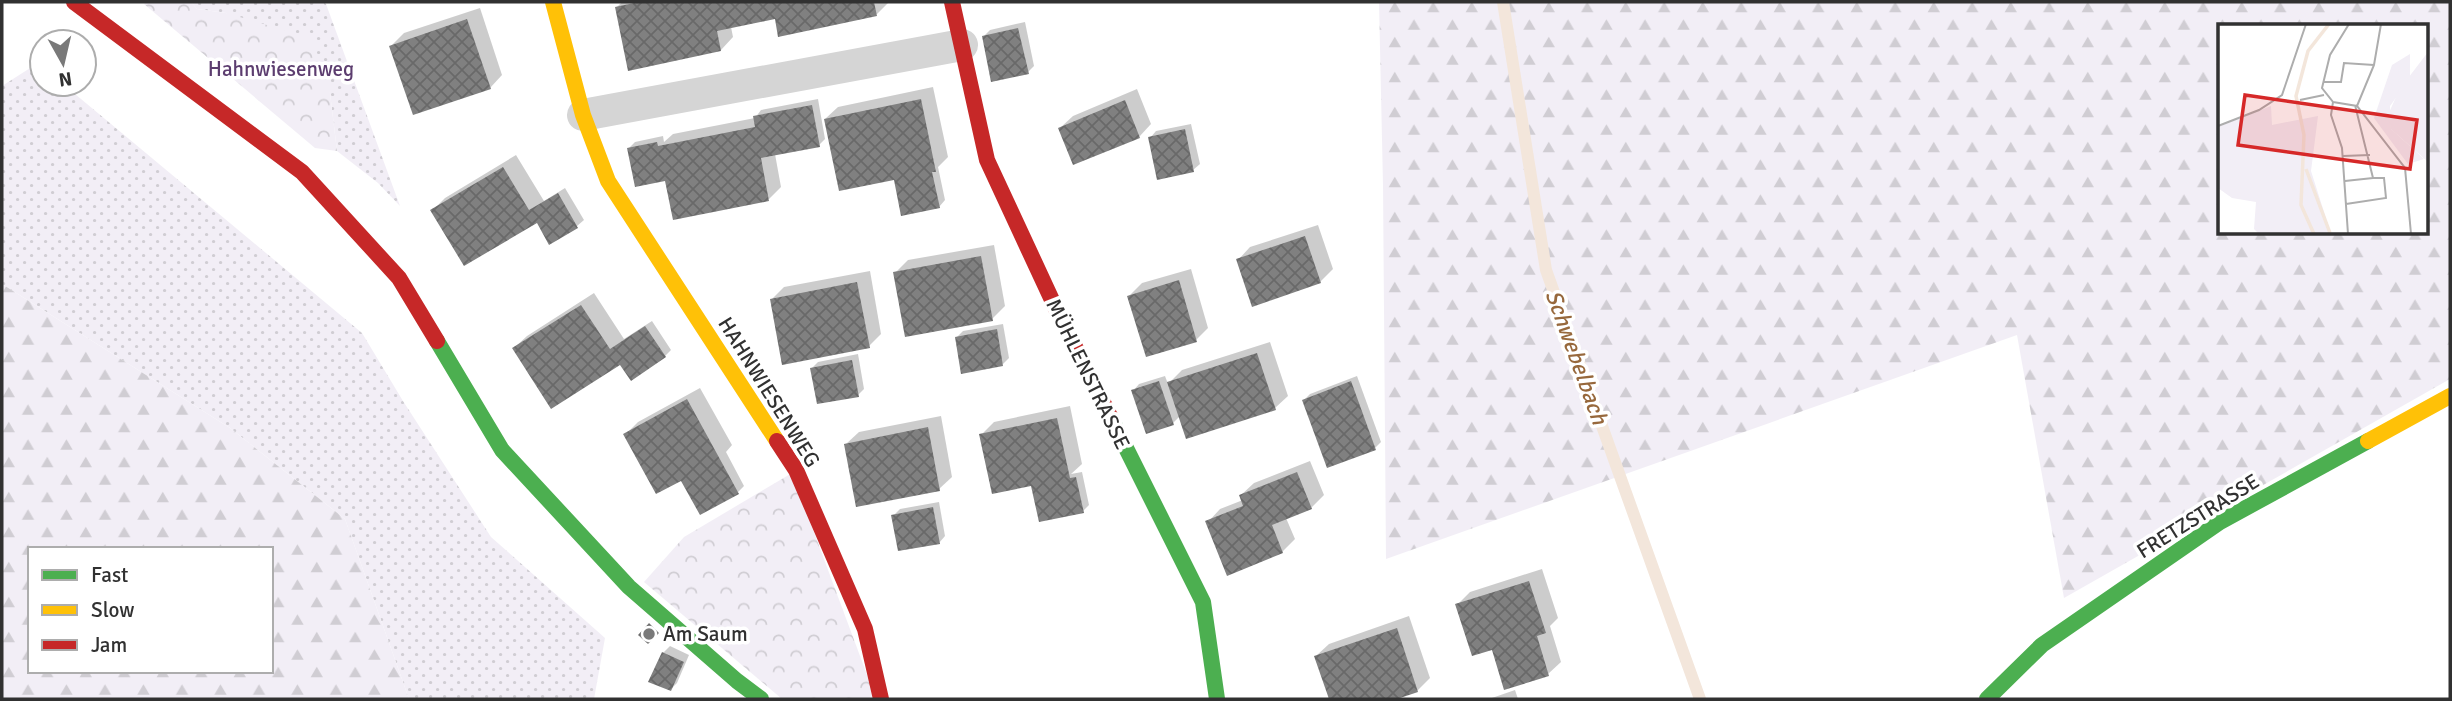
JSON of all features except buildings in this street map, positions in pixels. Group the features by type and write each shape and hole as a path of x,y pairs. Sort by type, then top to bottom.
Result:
{"street":[{"path":"74,2 302,172 399,278 502,450 629,587 761,699"},
{"name":"HAHNWIESENWEG","path":"553,2 583,115 608,181 796,470 865,629 881,699"},
{"name":"MÜHLENSTRASSE","path":"952,2 987,160 1058,313 1203,602 1217,699"},
{"path":"583,115 962,46"},
{"name":"FRETZSTRASSE","path":"1987,699 2042,645 2220,522 2450,396"}],"green space":[{"path":"191,2 324,2 400,206 378,183 337,151 330,93 226,13 197,9"},
{"name":"Hahnwiesenweg","path":"191,2 197,9 226,13 312,38 330,93 337,151 315,148 144,4"},
{"path":"1379,2 2450,2 2450,379 2064,598 2017,335 1386,559"},
{"path":"28,69 28,98 80,98 362,333 491,537 605,638 594,699 409,699 345,519 230,428 2,284 2,86"},
{"path":"2,284 230,428 345,519 409,699 2,699"},
{"path":"792,473 876,699 782,699 644,582 684,537"}],"waterway":[{"name":"Schwebelbach","path":"1503,2 1546,270 1700,699"}],"traffic: fast":[{"path":"437,341 502,450 629,587 761,699"},
{"path":"1111,418 1203,602 1217,699"},
{"path":"1987,699 2042,645 2220,522 2368,441"}],"traffic: slow":[{"path":"553,2 583,115 608,181 777,441"},
{"path":"2368,441 2450,396"}],"traffic: jam":[{"path":"74,2 302,172 399,278 437,341"},
{"path":"952,2 987,160 1058,313 1111,418"},
{"path":"777,441 796,470 865,629 881,699"}],"place":[{"name":"Am Saum","path":"649,634"}]}
